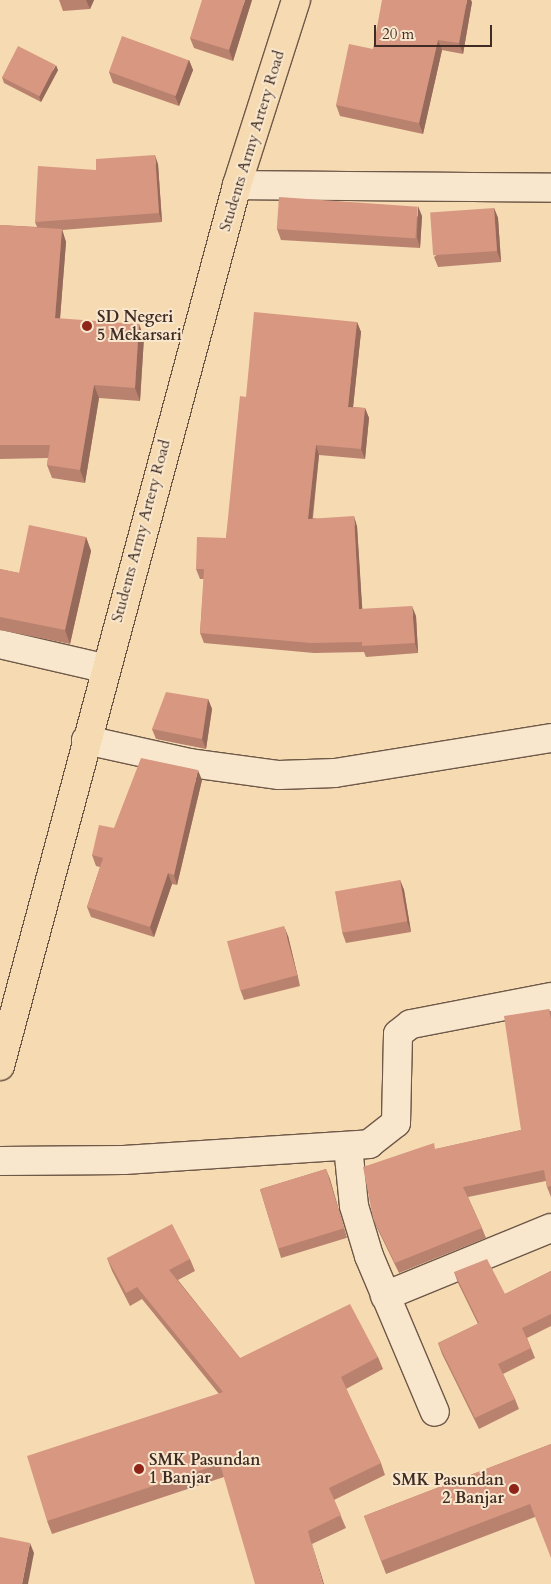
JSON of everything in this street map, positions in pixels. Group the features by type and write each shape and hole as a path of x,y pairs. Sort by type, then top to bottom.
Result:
{"main road":[{"name":"Students Army Artery Road","path":"0,1066 86,740 103,668 237,185 296,0"}],"street":[{"path":"237,185 551,188"},
{"path":"0,644 103,668"},
{"path":"86,740 190,763 279,775 335,772 551,738"},
{"path":"0,1161 124,1160 370,1144 396,1124 400,1081 395,1046 398,1034 411,1024 551,996"},
{"path":"348,1146 354,1206 385,1296 435,1412"},
{"path":"385,1296 551,1228"}],"building":[{"path":"202,0 245,0 229,50 190,38"},
{"path":"382,0 467,0 459,43 438,40 419,123 336,105 349,44 373,49"},
{"path":"122,36 189,60 176,96 109,72"},
{"path":"18,46 55,65 40,96 2,77"},
{"path":"155,155 159,213 35,222 38,166 96,170 96,159"},
{"path":"279,197 418,207 415,239 277,229"},
{"path":"494,208 497,251 433,255 430,212"},
{"path":"0,225 62,229 55,318 139,324 135,388 94,385 80,470 47,465 50,445 0,445"},
{"path":"254,312 357,322 348,407 365,408 361,449 316,445 308,519 354,516 359,609 412,606 415,643 362,646 362,642 311,643 200,633 204,569 196,569 197,537 226,538 240,396 246,397"},
{"path":"29,525 86,537 65,630 0,617 0,569 19,573"},
{"path":"166,692 208,699 202,739 152,729"},
{"path":"141,758 198,770 174,875 168,873 150,927 87,907 103,858 92,855 99,825 114,828"},
{"path":"400,880 407,921 342,933 335,891"},
{"path":"284,926 297,975 240,991 227,941"},
{"path":"549,1009 551,1020 551,1186 547,1187 544,1170 463,1187 482,1228 395,1263 373,1218 363,1167 434,1143 435,1149 521,1130 504,1016"},
{"path":"326,1169 344,1228 278,1248 260,1189"},
{"path":"172,1224 190,1259 169,1270 240,1358 350,1304 378,1357 341,1377 381,1463 329,1488 341,1515 308,1531 323,1584 255,1584 220,1464 47,1521 27,1456 223,1392 137,1287 126,1293 107,1258"},
{"path":"487,1259 505,1294 551,1271 551,1314 522,1328 531,1348 498,1364 515,1399 475,1418 438,1343 479,1323 454,1272"},
{"name":"SMK Pasundan 2 Banjar","path":"551,1444 551,1558 530,1504 381,1561 364,1516"},
{"path":"0,1537 30,1543 22,1584 0,1584"}],"place":[{"name":"SD Negeri 5 Mekarsari","path":"87,326"},
{"name":"SMK Pasundan 1 Banjar","path":"139,1469"},
{"name":"SMK Pasundan 2 Banjar","path":"514,1489"}]}
